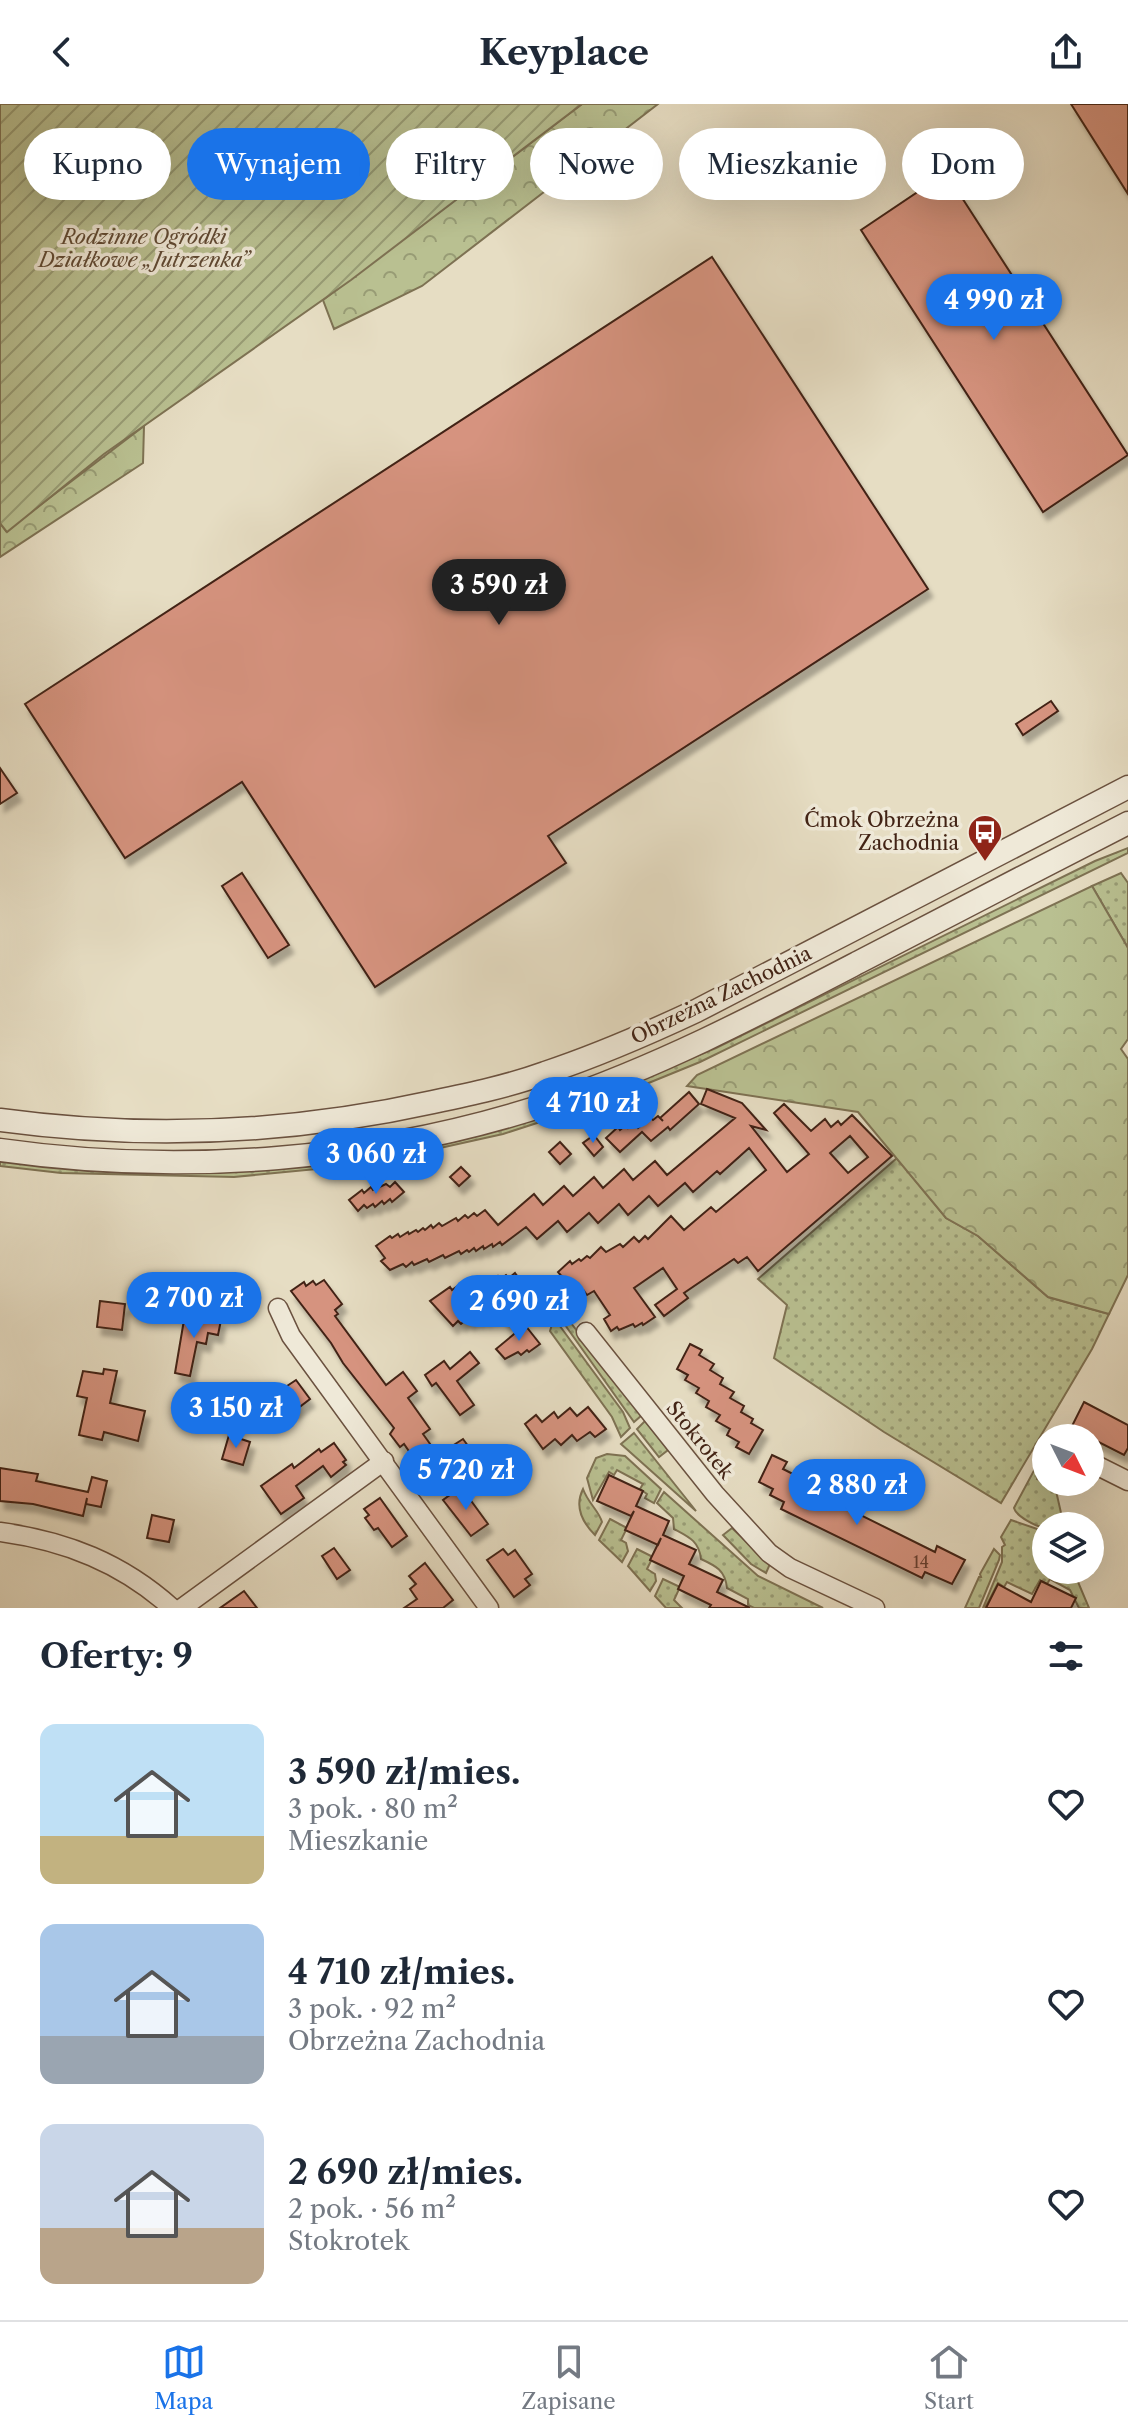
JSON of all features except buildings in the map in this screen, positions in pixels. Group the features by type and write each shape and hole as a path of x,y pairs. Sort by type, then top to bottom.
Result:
{"street":[{"name":"Obrzeżna Zachodnia","path":"0,1120 57,1127 143,1131 287,1127 431,1103 544,1074 648,1034 696,1011 1128,787"},
{"name":"Obrzeżna Zachodnia","path":"0,1150 96,1159 218,1161 356,1148 489,1121 552,1102 711,1039 1128,823"},
{"path":"278,1308 291,1336 489,1608"},
{"name":"Stokrotek","path":"586,1332 715,1494 769,1553 790,1568 875,1608"},
{"path":"182,1608 384,1461"},
{"path":"1104,1469 1128,1481"},
{"path":"0,1532 65,1545 100,1558 134,1578 172,1608"}],"green space":[{"name":"Rodzinne Ogródki Działkowe „Jutrzenka”","path":"0,104 582,104 550,128 530,128 530,144 514,156 514,128 386,128 386,200 456,200 351,280 104,454 7,532 0,523"},
{"path":"582,104 658,104 627,128 550,128"},
{"path":"530,143 530,200 534,200 422,286 334,329 323,300 455,200 514,200 514,155"},
{"path":"144,426 143,463 0,557 0,523 6,531"},
{"path":"1128,848 1128,853 700,1062 602,1102 503,1134 395,1158 234,1177 61,1173 0,1166 0,1161 162,1172 587,1101 716,1048 1095,861"},
{"path":"1121,873 1128,883 1128,948 1092,886"},
{"path":"1092,886 1128,948 1128,1039 1121,1049 1128,1059 1128,1275 1109,1314 1048,1297 978,1236 946,1218 858,1112 687,1086 697,1075"},
{"path":"897,1158 946,1218 978,1236 1048,1297 1109,1314 1048,1424 1032,1424 1032,1451 1001,1503 884,1432 774,1358 787,1305 758,1279"},
{"path":"558,1315 567,1318 642,1415 634,1422"},
{"path":"554,1318 623,1412 630,1428 621,1437 612,1417 550,1331"},
{"path":"645,1421 668,1450 659,1457 637,1429"},
{"path":"634,1433 696,1511 621,1444"},
{"path":"607,1454 625,1456 661,1489 654,1503 645,1498 647,1494 640,1489 643,1484 617,1470 614,1475 609,1472 593,1500 587,1478 596,1458"},
{"path":"1032,1474 1032,1496 1057,1496 1061,1512 1032,1512 1032,1523 1022,1518 1014,1508"},
{"path":"583,1489 602,1522 595,1535 581,1514 579,1502"},
{"path":"664,1492 758,1576 823,1608 754,1608 748,1605 748,1599 727,1588 719,1569 701,1559 692,1540 674,1529 673,1518 657,1503"},
{"path":"610,1519 627,1528 621,1540 626,1543 628,1551 622,1562 599,1540"},
{"path":"1011,1520 1032,1527 1032,1584 1038,1584 1032,1594 1007,1582 1004,1587 998,1583 983,1608 1002,1562 1002,1547 1005,1545 1001,1537"},
{"path":"732,1528 770,1564 766,1573 751,1564 723,1535"},
{"path":"637,1549 653,1557 647,1569 655,1574 656,1581 650,1591 628,1566"},
{"path":"994,1549 1000,1555 999,1560 979,1608 965,1608 980,1574"},
{"path":"663,1579 680,1587 674,1600 682,1608 666,1608 655,1596"},
{"path":"1059,1584 1079,1584 1089,1608 1079,1608 1070,1590"}],"place":[{"name":"Ćmok Obrzeżna Zachodnia","path":"985,863"}]}
